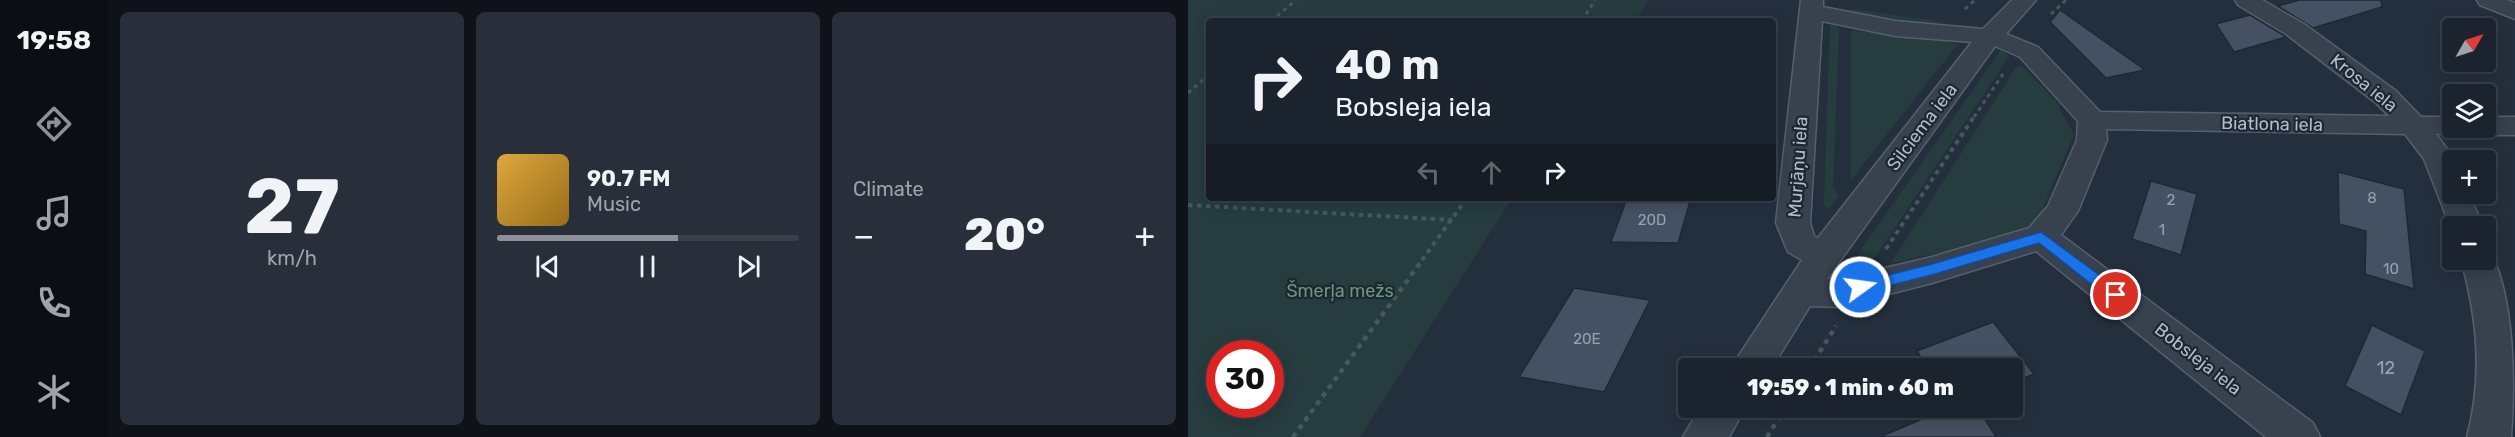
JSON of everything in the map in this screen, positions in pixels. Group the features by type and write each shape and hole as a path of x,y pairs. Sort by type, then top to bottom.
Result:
{"street":[{"name":"Silciema iela","path":"1823,256 1989,37 2025,0"},
{"name":"Krosa iela","path":"2246,0 2304,36 2386,97 2414,126 2438,158 2442,167"},
{"path":"2488,0 2515,12"},
{"path":"1800,292 1838,293 1932,270 2041,237 2062,211 2092,140 2092,120 2029,52 2021,47 1989,37 1907,30 1811,6"},
{"name":"Murjāņu iela","path":"1811,6 1793,223 1800,243 1823,256"},
{"name":"Biatlona iela","path":"2092,120 2442,126"},
{"path":"2496,126 2515,126"},
{"name":"Bobsleja iela","path":"2041,237 2298,437"},
{"path":"1757,358 1823,256"},
{"path":"2481,270 2490,300 2497,364 2493,423 2489,437"},
{"path":"1705,437 1717,418"}],"path":[{"path":"1275,18 1296,0"},
{"path":"1584,18 1595,0"},
{"path":"1860,287 2030,33 2066,0"},
{"path":"1188,93 1206,78"},
{"path":"1293,437 1465,201"},
{"path":"1188,205 1453,220"},
{"path":"1767,437 1779,418"}],"green space":[{"name":"Šmerļa mežs","path":"1188,0 1649,0 1637,18 1206,18 1206,201 1510,201 1360,437 1188,437"},
{"path":"1853,9 1951,23 1885,21 1850,13"},
{"path":"1830,23 1839,27 1833,187 1838,196 1828,210 1824,205"},
{"path":"1851,30 1938,39 1957,45 1851,180"},
{"path":"2001,50 2009,56 1864,274 1851,279 1846,271"},
{"path":"2021,65 2056,101 2074,135 2037,222 1992,242 1891,263 2015,69"}],"building":[{"path":"2300,0 2381,0 2382,7 2313,28 2278,6"},
{"path":"2060,10 2145,70 2106,78 2050,22"},
{"path":"2250,15 2286,37 2234,52 2216,24"},
{"path":"2338,172 2404,189 2414,289 2365,274 2366,231 2339,224"},
{"path":"2151,181 2197,194 2181,255 2132,239"},
{"path":"1626,201 1690,201 1678,243 1611,242"},
{"path":"1574,288 1650,300 1604,392 1519,377"},
{"path":"1993,322 2021,358 1921,358 1917,351"},
{"path":"2372,325 2425,351 2401,415 2345,386"},
{"path":"2023,360 2034,374 2023,379"},
{"path":"1925,418 1984,418 1996,437 1880,437"}],"route":[{"path":"1860,287 1932,270 2041,237 2116,295"}]}
